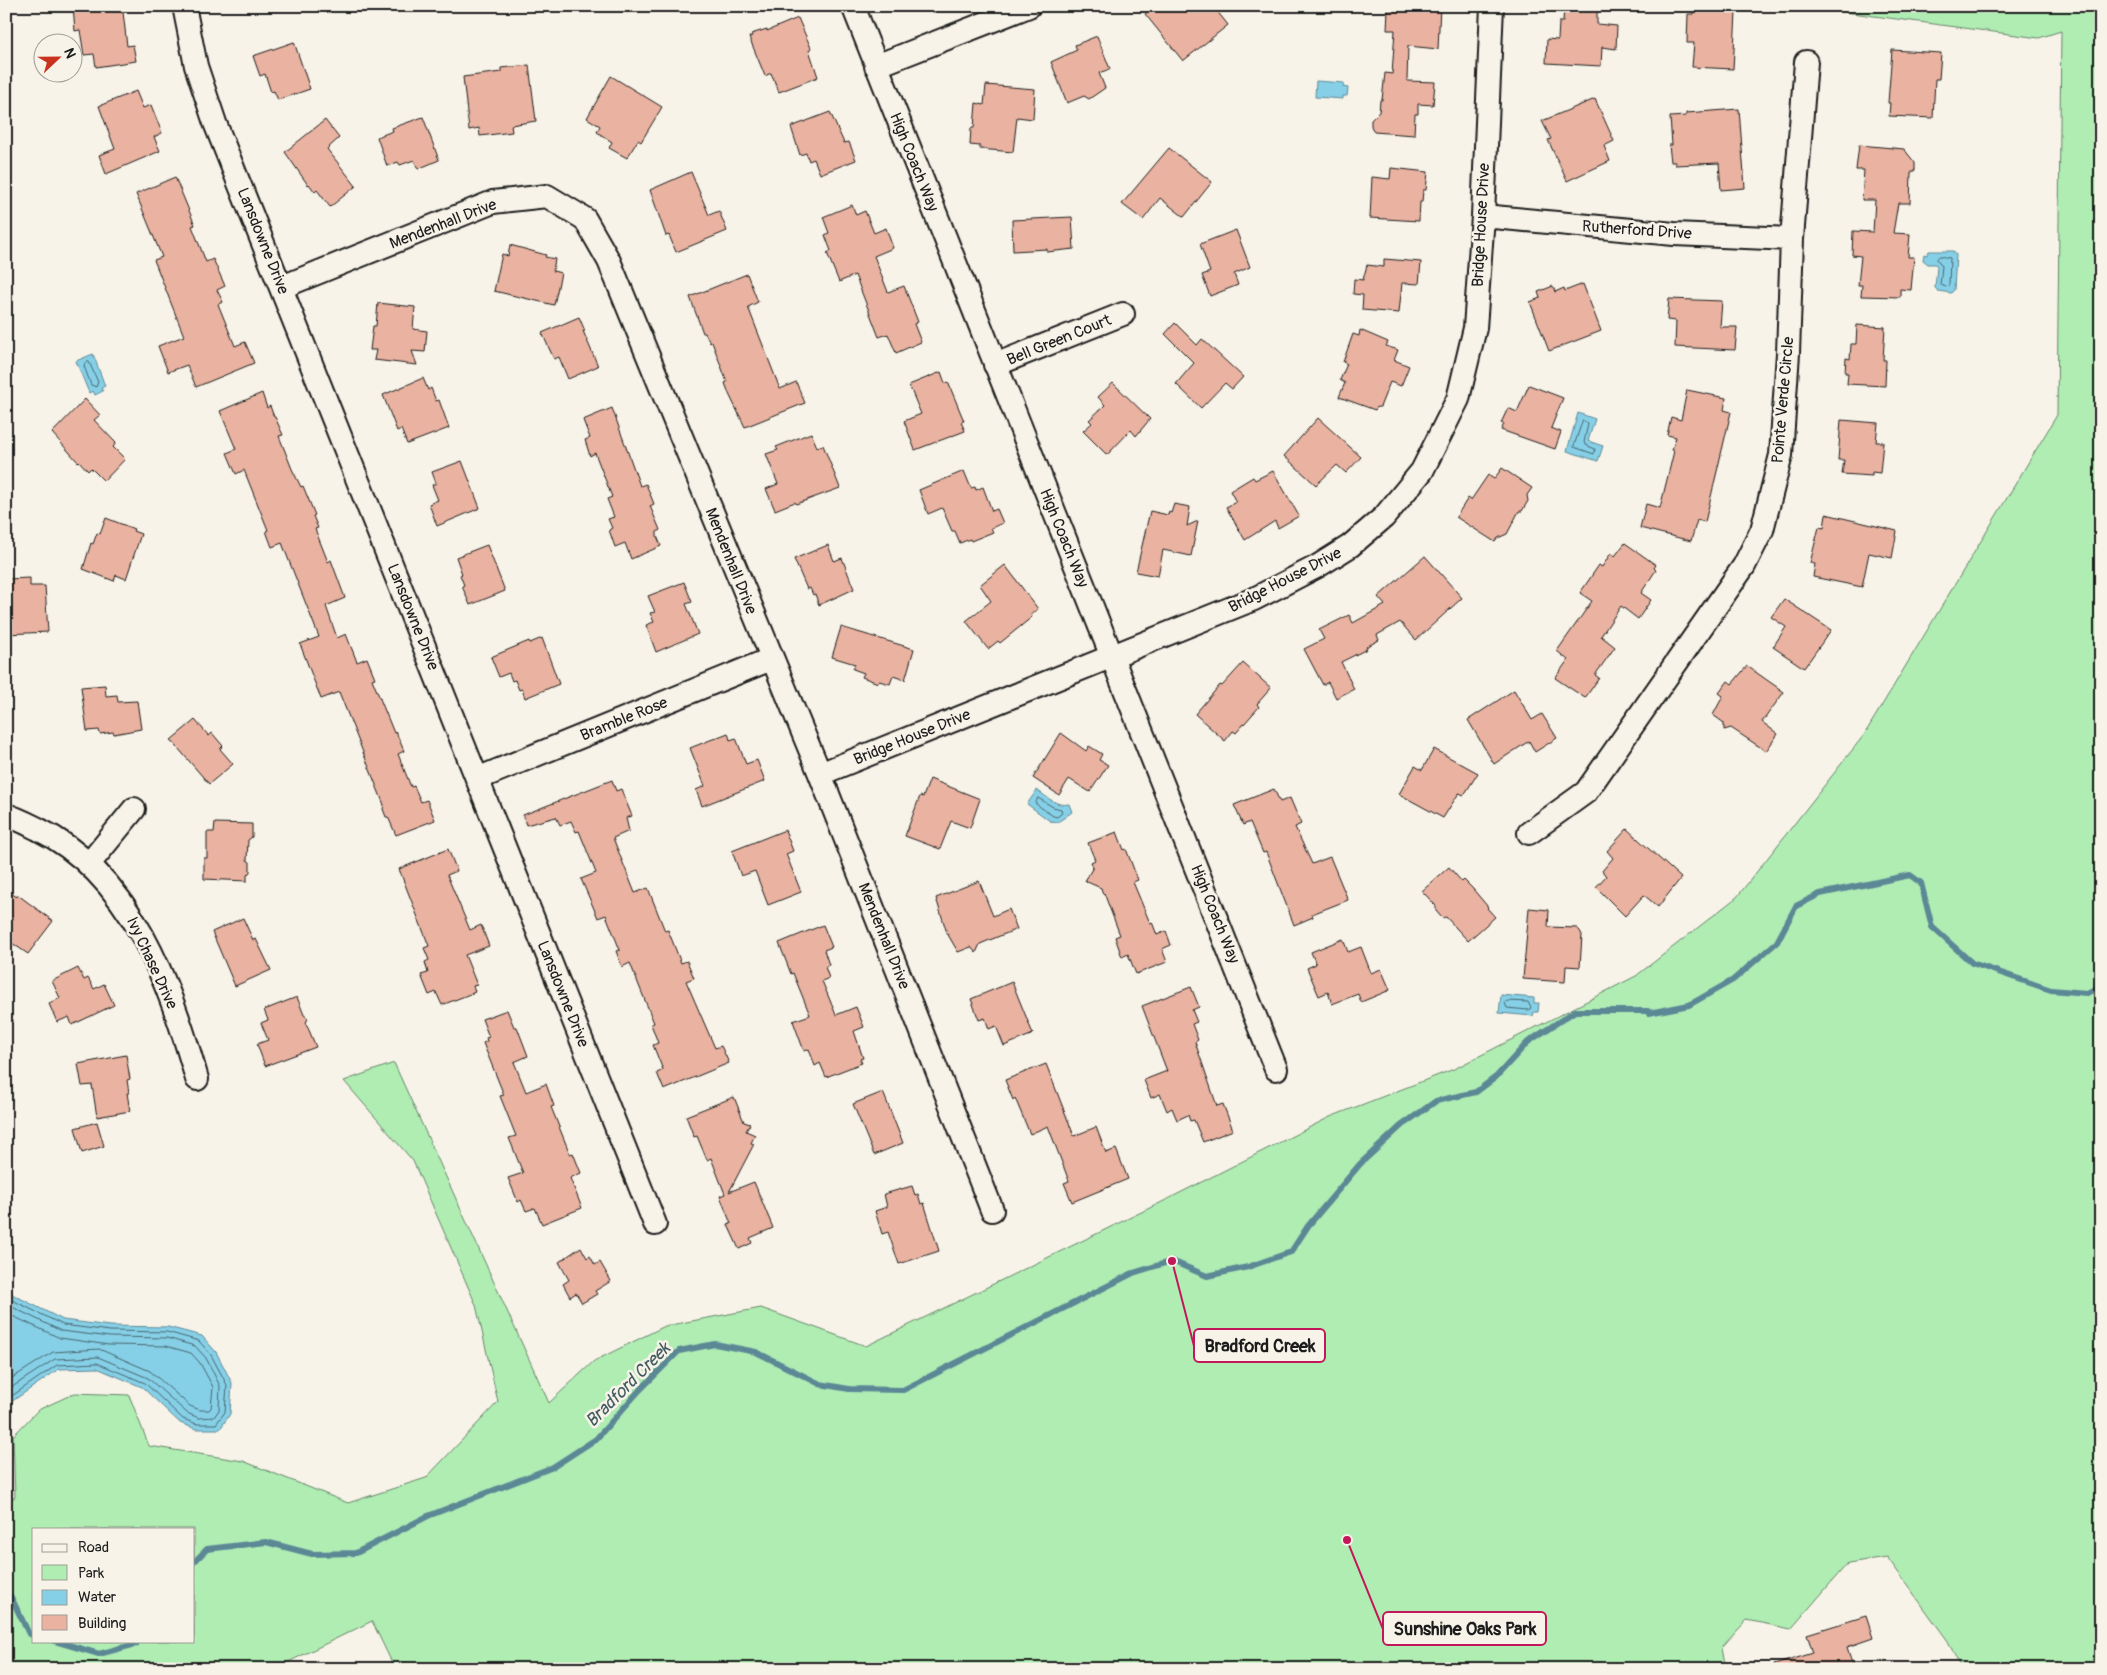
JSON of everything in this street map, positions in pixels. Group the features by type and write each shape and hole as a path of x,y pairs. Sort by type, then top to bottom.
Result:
{"street":[{"name":"Lansdowne Drive","path":"184,6 196,66 215,123 655,1224"},
{"name":"High Coach Way","path":"853,6 1276,1069"},
{"path":"876,66 1029,6"},
{"name":"Bridge House Drive","path":"820,774 1254,599 1318,566 1350,546 1384,516 1422,471 1458,399 1475,328 1483,216 1492,6"},
{"name":"Pointe Verde Circle","path":"1529,833 1586,792 1744,566 1762,530 1781,455 1788,353 1792,239 1806,62"},
{"name":"Mendenhall Drive","path":"282,287 493,202 547,196 585,219 609,261 771,659 820,774 992,1210"},
{"name":"Rutherford Drive","path":"1483,216 1674,234 1792,239"},
{"name":"Bell Green Court","path":"995,365 1122,314"},
{"name":"Bramble Rose","path":"477,779 771,659"},
{"path":"90,864 134,809"},
{"name":"Ivy Chase Drive","path":"6,815 54,838 90,864 120,898 143,936 182,1025 197,1079"}],"green space":[{"path":"1799,6 2101,6 2101,1669 1961,1669 1948,1641 1887,1557 1848,1563 1791,1629 1747,1620 1722,1647 1726,1669 395,1669 372,1621 276,1668 6,1669 6,1502 15,1497 13,1436 38,1410 75,1393 129,1395 149,1446 243,1461 348,1503 426,1478 498,1402 476,1305 413,1161 344,1081 394,1063 549,1403 594,1361 665,1326 761,1308 866,1346 1162,1202 1330,1117 1454,1069 1636,976 1737,897 1864,735 2057,415 2061,31 2039,38"}],"water":[{"path":"1316,81 1344,83 1343,87 1348,88 1347,96 1343,96 1343,99 1315,97"},
{"path":"1929,251 1953,251 1956,255 1954,290 1951,293 1938,291 1935,288 1937,266 1935,264 1928,264 1923,260 1924,254 1927,255"},
{"path":"93,354 105,386 101,388 103,391 95,395 93,391 89,393 76,361"},
{"path":"1578,413 1595,419 1588,441 1603,446 1598,461 1567,451"},
{"path":"1037,790 1056,803 1069,804 1072,812 1058,822 1050,821 1027,804"},
{"path":"1501,995 1534,998 1534,1003 1539,1003 1538,1012 1534,1012 1533,1016 1499,1013"},
{"path":"6,1291 63,1320 110,1326 168,1327 202,1336 216,1352 232,1383 230,1414 220,1429 196,1429 180,1423 142,1387 97,1368 59,1369 6,1407"}],"building":[{"path":"73,6 119,6 120,12 123,12 127,46 133,45 136,61 96,67 94,54 84,55 82,32 80,30 75,31"},
{"path":"1154,6 1213,6 1228,25 1183,61 1145,14"},
{"path":"1396,6 1440,6 1438,49 1408,46 1407,81 1435,82 1433,105 1418,104 1418,114 1415,114 1414,135 1374,132 1371,126 1371,120 1379,112 1385,73 1392,74 1395,30 1387,30 1388,10 1396,11"},
{"path":"1564,6 1597,6 1597,24 1617,26 1616,49 1602,47 1601,66 1546,63 1547,39 1558,40 1559,22 1563,22"},
{"path":"1693,9 1736,12 1733,69 1692,67 1694,43 1687,43 1688,14 1693,14"},
{"path":"798,18 811,48 809,50 818,77 779,92 771,73 765,76 749,37 752,36 751,34 767,29 767,31"},
{"path":"1097,36 1110,69 1099,73 1105,88 1089,99 1084,96 1067,103 1051,62 1077,50 1075,45"},
{"path":"294,42 310,89 278,100 274,91 271,92 265,74 260,76 253,56"},
{"path":"1892,50 1941,53 1939,79 1935,79 1933,118 1889,116 1890,103 1888,103"},
{"path":"529,65 536,121 511,125 512,132 480,136 479,128 469,130 463,77 501,72 501,68"},
{"path":"611,76 662,107 641,142 638,140 627,158 609,148 612,142 597,132 600,126 587,118"},
{"path":"986,85 1035,89 1033,119 1017,117 1013,152 980,149 980,146 970,145 971,128 974,128 976,103 984,105"},
{"path":"136,91 143,108 151,105 162,133 154,137 160,151 106,174 99,155 115,149 99,106"},
{"path":"1595,99 1614,141 1604,146 1610,161 1567,181 1548,140 1551,139 1542,121"},
{"path":"1739,109 1745,188 1721,190 1719,163 1675,165 1675,162 1671,162 1669,145 1672,145 1670,117 1686,116 1686,113"},
{"path":"830,112 844,143 849,142 856,160 820,174 814,159 809,161 806,153 800,155 791,127"},
{"path":"423,117 439,160 418,169 414,160 400,165 398,162 387,166 377,137 393,131 392,128"},
{"path":"325,120 339,138 327,149 356,186 330,207 317,190 315,192 308,185 285,152"},
{"path":"1859,145 1904,149 1915,163 1915,170 1911,173 1910,203 1898,203 1893,233 1910,234 1908,257 1914,257 1911,290 1900,289 1900,297 1861,296 1862,285 1858,285 1861,256 1852,255 1853,231 1873,232 1875,200 1862,200 1864,170 1856,170"},
{"path":"1169,148 1212,182 1184,217 1160,198 1143,220 1122,204"},
{"path":"1391,168 1428,172 1426,190 1423,190 1422,202 1420,202 1419,221 1370,218 1372,177 1390,179"},
{"path":"691,172 709,215 719,211 727,231 676,252 669,235 666,236 650,190"},
{"path":"175,177 195,225 192,226 206,262 213,259 225,286 217,290 223,302 218,304 235,346 245,342 254,363 196,387 187,365 168,372 158,346 184,336 154,260 162,257 136,194"},
{"path":"852,205 856,215 865,211 874,233 886,228 893,248 874,256 888,292 904,286 918,322 914,324 921,342 896,353 888,334 879,337 855,275 839,282 827,253 831,251 825,235 829,233 823,217"},
{"path":"1072,217 1074,249 1047,252 1047,249 1013,251 1012,220"},
{"path":"1236,230 1250,267 1234,274 1238,285 1210,296 1202,275 1210,272 1200,244"},
{"path":"510,245 555,259 553,271 561,273 554,305 494,291 502,254 508,256"},
{"path":"1384,259 1421,262 1419,284 1402,283 1399,313 1362,310 1363,295 1353,294 1354,279 1363,280 1367,265 1384,267"},
{"path":"747,274 758,302 748,307 780,389 796,382 805,403 745,427 729,394 725,383 727,382 712,342 710,343 705,333 703,333 690,297"},
{"path":"1583,284 1601,331 1549,351 1530,302 1540,298 1538,292 1553,286 1555,292 1564,288 1565,291"},
{"path":"1669,299 1722,301 1720,327 1737,327 1735,350 1675,347 1676,321 1667,320"},
{"path":"378,303 415,307 413,329 427,331 425,352 412,351 417,365 374,360 376,350 370,350 373,326 376,326"},
{"path":"579,317 598,366 568,379 559,357 554,359 542,333"},
{"path":"1175,323 1197,345 1202,339 1243,377 1232,389 1225,383 1201,408 1176,384 1194,363 1165,334"},
{"path":"1857,325 1885,327 1883,360 1886,360 1885,386 1847,384 1848,373 1845,373 1846,358 1850,359 1851,344 1856,344"},
{"path":"1360,330 1388,342 1386,346 1398,350 1394,360 1409,366 1401,386 1390,382 1380,407 1377,407 1375,410 1339,397 1345,383 1340,380 1347,364 1343,362 1353,334 1359,336"},
{"path":"941,372 945,383 948,382 964,421 961,422 965,431 915,450 904,421 921,414 909,385"},
{"path":"423,378 428,390 431,388 436,401 439,400 449,428 407,444 401,429 397,431 383,395"},
{"path":"1113,383 1150,419 1136,436 1131,430 1107,455 1083,431 1092,423 1089,420 1105,405 1098,397"},
{"path":"1529,385 1563,398 1551,428 1561,432 1555,449 1501,430 1504,424 1501,423 1508,408 1517,412"},
{"path":"1687,390 1726,398 1724,410 1731,412 1705,522 1697,520 1691,541 1640,528 1646,504 1660,508 1676,437 1667,435 1671,417 1681,420"},
{"path":"262,393 267,408 270,406 283,435 279,436 292,469 301,487 303,486 315,515 313,516 318,528 315,529 328,562 331,560 345,598 326,606 337,638 346,634 357,662 367,658 375,678 372,679 394,733 396,732 404,751 398,754 411,787 414,786 421,802 427,800 435,820 396,835 388,817 386,817 383,809 384,805 339,692 321,699 300,644 319,637 282,543 272,547 266,531 268,530 244,470 236,474 227,453 236,449 220,411"},
{"path":"85,399 100,415 94,420 116,443 113,447 125,459 104,481 91,468 88,471 78,462 52,433"},
{"path":"612,408 640,486 646,484 654,504 650,506 660,530 657,532 657,536 661,546 631,559 625,543 615,547 609,530 612,528 608,519 614,517 607,499 612,497 595,453 590,456 585,440 590,438 583,420"},
{"path":"1318,418 1361,457 1346,473 1337,465 1316,485 1284,456"},
{"path":"1841,420 1878,423 1876,442 1883,442 1880,473 1872,472 1872,476 1842,474 1844,460 1838,460"},
{"path":"811,433 817,447 823,445 840,488 775,510 766,489 778,484 766,454 778,450 776,447"},
{"path":"462,461 480,508 437,526 429,504 438,500 432,485 436,483 432,472"},
{"path":"1502,468 1532,488 1527,495 1528,501 1522,511 1519,511 1507,534 1498,538 1495,542 1456,517 1468,498 1471,500 1488,475 1494,479"},
{"path":"964,471 971,488 975,487 976,490 983,487 992,511 997,509 1003,523 991,528 993,532 971,541 970,539 960,543 955,531 952,531 942,508 928,514 919,490"},
{"path":"1273,471 1299,516 1278,528 1275,521 1245,540 1226,507 1236,502 1230,491 1253,477 1255,480"},
{"path":"1174,504 1190,507 1187,526 1198,521 1191,556 1163,550 1158,576 1136,572 1150,511 1168,515 1169,512 1171,513"},
{"path":"1826,514 1897,531 1892,558 1869,553 1862,587 1813,577 1815,564 1810,563 1819,527 1824,528"},
{"path":"106,518 134,529 133,531 141,534 126,579 116,575 114,581 83,569 91,543 93,544 97,533 100,534"},
{"path":"1625,543 1656,565 1654,568 1656,570 1641,593 1651,600 1638,619 1621,606 1601,636 1615,647 1595,675 1599,678 1585,698 1555,678 1568,660 1557,651 1592,601 1580,593 1599,565 1602,567 1611,553 1615,556"},
{"path":"487,545 505,591 470,605 462,586 464,585 460,575 462,574 456,557"},
{"path":"828,545 834,561 842,558 854,589 819,605 815,594 813,595 810,588 807,589 794,559"},
{"path":"1425,556 1462,598 1416,640 1400,622 1377,635 1379,640 1366,647 1367,649 1341,662 1354,689 1336,698 1328,682 1323,685 1304,649 1324,639 1319,630 1349,615 1353,623 1385,605 1378,597"},
{"path":"1005,565 1038,609 1031,614 1032,617 1000,643 998,641 988,649 966,621 991,601 980,585"},
{"path":"30,578 30,586 45,586 48,632 6,634 6,579"},
{"path":"684,582 692,602 686,604 698,634 656,652 646,625 654,622 650,613 655,612 648,596"},
{"path":"1784,599 1831,630 1804,668 1773,647 1786,627 1771,617"},
{"path":"841,627 914,649 905,680 893,676 890,684 879,681 878,683 862,677 864,673 853,669 855,664 832,657"},
{"path":"542,638 559,684 525,698 522,689 519,690 515,680 512,681 509,673 499,677 491,657 529,641 530,643"},
{"path":"1243,663 1271,688 1257,704 1259,707 1236,733 1233,731 1225,741 1195,714 1220,685 1222,686"},
{"path":"1747,666 1784,692 1762,722 1778,734 1766,751 1731,728 1724,730 1724,723 1713,715 1723,696 1719,693 1728,681 1732,684"},
{"path":"105,685 106,696 117,695 118,702 137,701 141,729 114,734 113,732 100,734 99,730 87,731 81,687"},
{"path":"1514,690 1532,720 1542,714 1557,738 1535,752 1529,741 1494,764 1468,720"},
{"path":"195,720 209,736 212,733 223,746 220,749 233,764 209,784 171,740"},
{"path":"728,733 730,740 736,738 746,764 757,760 765,781 702,806 696,790 705,786 690,748"},
{"path":"1061,733 1086,751 1089,746 1102,754 1099,760 1108,765 1090,792 1069,779 1059,795 1033,778"},
{"path":"1434,749 1478,773 1464,795 1459,793 1443,818 1399,794 1415,766 1422,770"},
{"path":"930,779 980,799 970,828 951,821 940,849 905,836 920,796 923,797"},
{"path":"612,780 616,791 621,789 632,816 626,818 629,831 613,838 635,893 648,888 665,931 668,930 681,963 687,961 694,978 686,981 715,1048 721,1046 729,1063 664,1090 657,1073 663,1070 653,1045 658,1043 651,1024 654,1023 630,963 622,967 616,951 620,950 606,915 598,918 581,879 596,873 579,831 576,832 571,821 560,825 556,817 526,825 523,815"},
{"path":"1274,789 1280,802 1290,798 1301,824 1295,827 1312,864 1330,857 1348,900 1312,914 1313,917 1294,925 1266,852 1263,853 1250,822 1243,825 1234,805"},
{"path":"215,823 252,824 252,837 248,840 247,860 250,862 250,872 247,875 247,881 204,879 204,858 207,858 207,832 214,832"},
{"path":"1627,829 1681,878 1658,907 1644,895 1625,916 1596,887 1606,876 1602,871 1613,858 1607,851"},
{"path":"785,830 793,851 786,854 801,892 768,905 755,871 741,876 732,851"},
{"path":"1117,832 1138,880 1133,882 1150,923 1152,922 1157,935 1166,931 1171,945 1162,949 1167,962 1136,974 1128,954 1122,957 1115,937 1120,935 1104,893 1101,888 1085,881 1093,867 1091,862 1095,860 1088,843"},
{"path":"448,849 457,871 447,875 470,930 481,925 489,946 465,955 477,985 473,986 475,992 442,1005 436,992 429,995 421,975 428,973 425,962 429,960 424,948 429,946 399,869"},
{"path":"1449,867 1462,882 1464,880 1472,888 1495,917 1468,941 1446,917 1442,918 1436,911 1436,906 1422,891"},
{"path":"979,881 993,916 1009,909 1017,929 980,944 976,953 971,947 958,952 947,933 936,898"},
{"path":"6,890 17,897 18,895 53,921 28,954 6,939"},
{"path":"1529,908 1549,910 1548,927 1577,928 1582,935 1580,967 1566,966 1565,982 1523,979"},
{"path":"243,918 253,940 256,939 271,970 235,986 212,932"},
{"path":"823,925 832,947 824,950 829,965 825,967 829,978 822,981 836,1015 856,1007 864,1027 854,1031 863,1058 860,1059 862,1063 826,1077 820,1063 815,1066 809,1049 804,1051 793,1021 810,1015 779,943"},
{"path":"1343,939 1348,952 1361,947 1371,973 1381,969 1390,990 1361,1002 1358,994 1332,1004 1328,992 1319,996 1307,968 1316,964 1311,952"},
{"path":"78,968 84,980 88,978 94,989 104,984 114,1005 72,1025 69,1017 57,1022 49,1004 60,998 52,981"},
{"path":"1012,982 1033,1034 1004,1046 996,1026 989,1029 985,1018 979,1020 971,999"},
{"path":"1191,987 1199,1007 1192,1010 1197,1022 1192,1024 1198,1040 1195,1042 1217,1106 1223,1104 1233,1130 1203,1142 1194,1120 1190,1121 1188,1115 1177,1120 1172,1108 1167,1111 1160,1094 1151,1098 1144,1080 1167,1071 1142,1006"},
{"path":"297,997 304,1015 308,1018 306,1023 316,1047 265,1066 257,1044 268,1040 261,1023 268,1020 264,1010"},
{"path":"507,1010 514,1027 517,1027 528,1056 514,1062 526,1092 546,1084 554,1106 551,1107 570,1154 573,1153 581,1173 570,1178 582,1208 542,1224 535,1208 526,1211 521,1200 518,1202 508,1178 523,1173 509,1138 516,1136 500,1096 504,1095 483,1043 489,1037 482,1019"},
{"path":"126,1055 130,1079 127,1080 129,1093 127,1093 130,1111 97,1117 92,1085 82,1086 78,1064"},
{"path":"1046,1064 1074,1136 1096,1127 1106,1153 1116,1149 1128,1179 1072,1202 1064,1183 1069,1181 1048,1126 1030,1134 1015,1098 1013,1100 1005,1080"},
{"path":"883,1092 903,1143 874,1155 853,1104"},
{"path":"734,1097 744,1122 750,1124 746,1131 755,1135 751,1143 754,1144 729,1192 754,1182 773,1228 750,1238 752,1243 739,1249 728,1225 731,1224 720,1196 725,1194 711,1158 707,1160 697,1136 694,1137 686,1116"},
{"path":"97,1122 104,1146 82,1153 75,1128"},
{"path":"912,1186 915,1195 918,1194 921,1204 924,1203 939,1251 899,1264 888,1232 882,1234 875,1211 887,1207 884,1194"},
{"path":"581,1247 587,1258 590,1256 595,1265 600,1262 611,1281 595,1291 597,1294 582,1303 576,1293 570,1297 563,1284 569,1280 559,1262"},
{"path":"1866,1616 1873,1638 1847,1647 1854,1669 1775,1669 1774,1665 1813,1653 1807,1634"}],"waterway":[{"name":"Bradford Creek","path":"195,1561 207,1549 266,1542 312,1554 356,1553 428,1516 553,1467 596,1439 638,1392 679,1351 715,1344 756,1352 820,1384 849,1389 903,1390 1133,1273 1172,1261 1207,1276 1248,1267 1291,1252 1308,1226 1360,1164 1401,1126 1436,1101 1476,1092 1496,1077 1528,1042 1575,1011 1648,1011 1649,1013 1689,1005 1733,980 1777,942 1796,906 1820,894 1910,875 1921,883 1932,927 1972,963 2051,990 2087,993 2101,986"},
{"name":"Bradford Creek","path":"6,1592 11,1597 29,1634 32,1635"},
{"name":"Bradford Creek","path":"58,1642 99,1654 136,1644 137,1642"}],"place":[{"name":"Bradford Creek","path":"1172,1261"},
{"name":"Sunshine Oaks Park","path":"1347,1540"}]}
